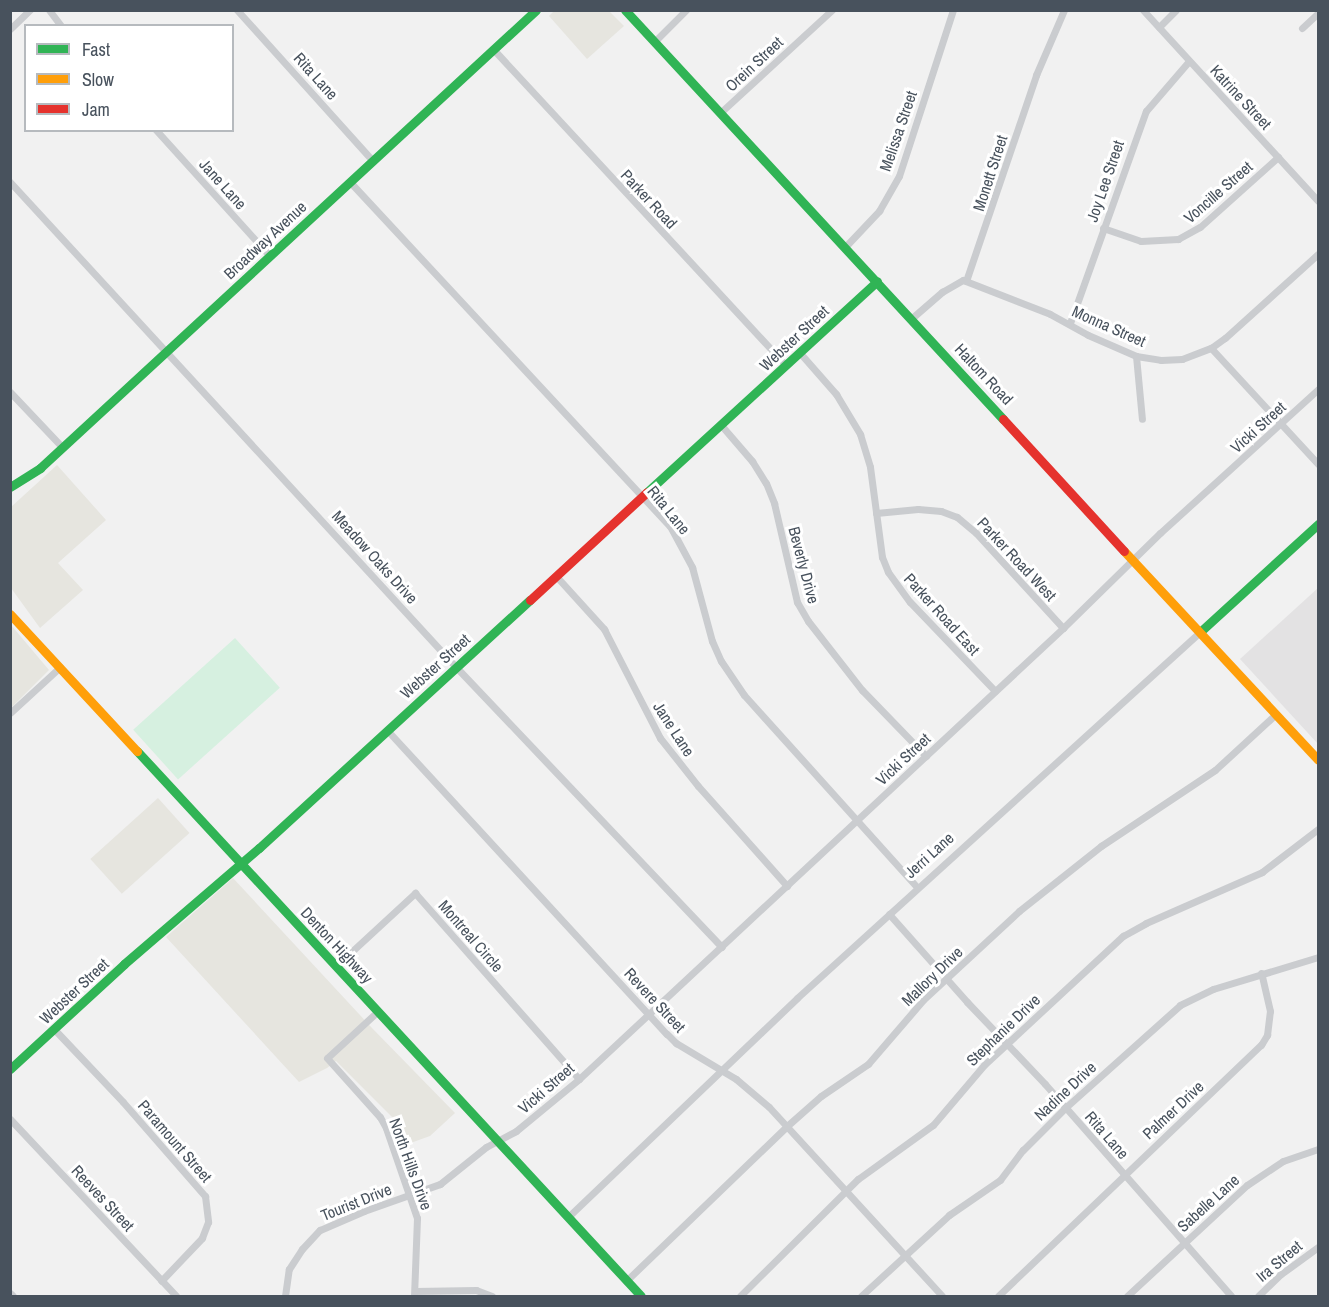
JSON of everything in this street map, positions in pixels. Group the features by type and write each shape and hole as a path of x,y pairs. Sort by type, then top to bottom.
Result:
{"main road":[{"name":"Broadway Avenue","path":"10,487 24,480 62,447 536,10"},
{"name":"Haltom Road","path":"625,10 1318,760"},
{"name":"Webster Street","path":"10,1070 387,730 877,281"},
{"name":"Jerri Lane","path":"1201,631 1318,524"},
{"name":"Denton Highway","path":"10,614 641,1296"}],"street":[{"path":"10,29 30,10"},
{"path":"49,10 60,24"},
{"name":"Rita Lane","path":"237,10 373,160"},
{"path":"655,41 686,10"},
{"name":"Orein Street","path":"721,112 831,10"},
{"name":"Melissa Street","path":"845,247 879,211 899,176 953,10"},
{"name":"Monett Street","path":"966,280 1036,75 1064,10"},
{"name":"Katrine Street","path":"1143,10 1318,201"},
{"path":"1159,27 1176,10"},
{"path":"1302,28 1318,13"},
{"name":"Parker Road","path":"494,50 786,365"},
{"name":"Joy Lee Street","path":"1070,323 1146,111 1189,61"},
{"name":"Jane Lane","path":"158,132 270,255"},
{"name":"Voncille Street","path":"1103,228 1141,242 1167,242 1184,237 1200,227 1278,157"},
{"name":"Meadow Oaks Drive","path":"10,182 456,667 722,947"},
{"name":"Rita Lane","path":"350,182 670,526 688,556 712,641 721,661 756,711 917,886"},
{"name":"Monna Street","path":"966,280 1070,323 1088,335 1136,356 1161,360 1182,358 1211,348 1318,254"},
{"path":"912,318 942,292 959,281 966,280"},
{"path":"1211,348 1318,464"},
{"path":"800,353 836,394 860,434 870,467 876,513"},
{"path":"1136,356 1142,419"},
{"name":"Vicki Street","path":"499,1140 516,1131 579,1079 1318,389"},
{"path":"10,392 62,447"},
{"name":"Beverly Drive","path":"721,425 752,461 766,483 774,503 793,587 807,621 862,690 926,756"},
{"name":"Parker Road West","path":"876,513 918,508 941,511 957,517 976,532 1063,628"},
{"name":"Parker Road East","path":"876,513 882,557 898,588 994,692"},
{"name":"Jane Lane","path":"556,576 604,629 660,738 698,786 787,886"},
{"name":"Jerri Lane","path":"568,1217 721,1069 917,886 1201,631"},
{"path":"10,713 60,667"},
{"name":"Mallory Drive","path":"626,1281 787,1126 821,1096 868,1064 923,1000 1051,883 1101,846 1215,771 1276,714"},
{"name":"Revere Street","path":"387,730 676,1043 736,1079 787,1126 942,1296"},
{"name":"Stephanie Drive","path":"740,1296 878,1163 933,1125 967,1083 1123,936 1146,923 1262,872 1318,829"},
{"name":"Montreal Circle","path":"336,966 415,893 579,1079"},
{"name":"Rita Lane","path":"889,914 1231,1296"},
{"name":"Nadine Drive","path":"861,1296 949,1215 1000,1180 1023,1150 1065,1108 1180,1005 1213,989 1318,957"},
{"name":"Palmer Drive","path":"998,1296 1261,1045 1267,1035 1270,1011 1261,973"},
{"name":"North Hills Drive","path":"378,1011 327,1058 380,1117 410,1196 417,1218 415,1294"},
{"name":"Paramount Street","path":"54,1029 123,1102 205,1196 208,1222 202,1238 161,1281"},
{"name":"Reeves Street","path":"10,1119 176,1296"},
{"name":"Tourist Drive","path":"285,1296 289,1269 302,1249 320,1230 440,1184 486,1147 499,1140"},
{"name":"Sabelle Lane","path":"1127,1296 1266,1171 1283,1161 1318,1149"},
{"name":"Ira Street","path":"1258,1296 1289,1267 1318,1247"},
{"path":"415,1294 476,1290 492,1296"}],"shaded area":[{"path":"555,10 609,11 624,26 587,59 549,16"},
{"path":"57,465 106,520 58,563 83,590 40,628 11,588 11,507"},
{"path":"1318,588 1318,744 1240,659"},
{"path":"11,625 49,670 11,708"},
{"path":"158,798 189,833 122,894 90,859"},
{"path":"233,878 372,1028 455,1113 430,1136 405,1145 393,1118 336,1061 299,1082 166,937"}],"green space":[{"path":"235,638 280,688 178,779 133,730"}],"traffic: fast":[{"path":"10,487 40,468 536,10"},
{"path":"625,10 1003,419"},
{"path":"647,492 877,281"},
{"path":"1201,631 1318,524"},
{"path":"10,1069 124,964 259,848 530,600"},
{"path":"137,751 641,1296"}],"traffic: slow":[{"path":"1124,551 1318,760"},
{"path":"10,614 137,751"}],"traffic: jam":[{"path":"1003,419 1124,551"},
{"path":"530,600 647,492"}]}
